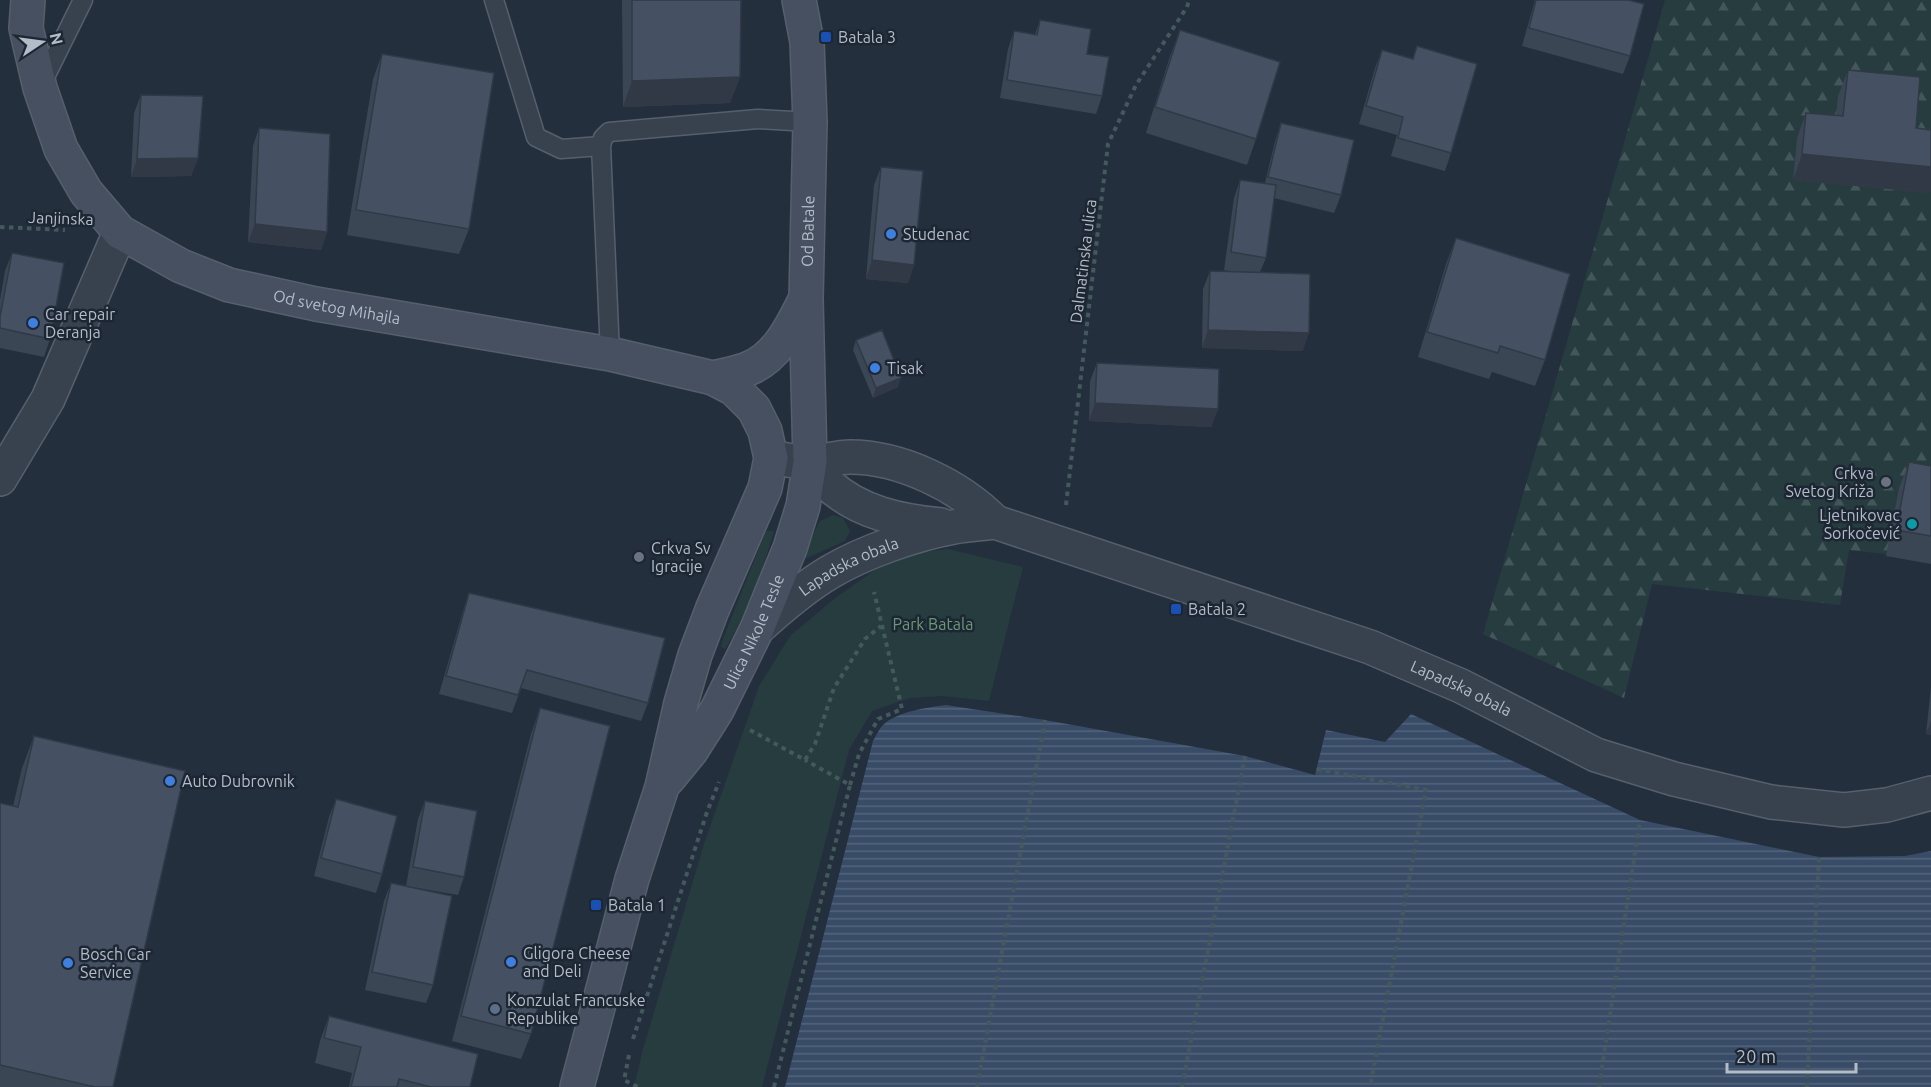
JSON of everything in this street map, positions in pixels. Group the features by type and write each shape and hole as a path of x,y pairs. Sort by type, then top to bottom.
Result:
{"main road":[{"name":"Od svetog Mihajla","path":"28,0 26,28 40,88 61,149 86,192 120,232 181,266 229,285 316,304 610,354 713,378 734,389 754,410 765,431 771,458"},
{"name":"Od Batale","path":"799,0 807,42 810,122 806,299 810,462"},
{"path":"713,378 751,368 771,354 788,333 806,299"},
{"name":"Ulica Nikole Tesle","path":"578,1087 632,879 662,787 681,703 695,655 765,488 771,458"},
{"name":"Ulica Nikole Tesle","path":"662,787 691,751 717,710 757,628 790,548 803,506 810,462"}],"street":[{"path":"0,479 48,399 120,232"},
{"name":"Lapadska obala","path":"771,458 810,462 848,457 876,459 906,467 957,491 980,506 995,522"},
{"name":"Lapadska obala","path":"810,462 843,496 862,507 906,522 954,527"},
{"name":"Lapadska obala","path":"757,628 793,597 831,572 898,542 954,527 995,522 1371,647 1461,686 1596,755 1674,779 1771,802 1844,810 1887,805 1931,793"}],"lane":[{"path":"40,88 83,0"},
{"path":"494,0 536,137 561,149 601,146"},
{"path":"610,354 601,146 603,138 609,132 758,119 810,122"}],"path":[{"name":"Dalmatinska ulica","path":"1061,545 1108,144 1136,85 1187,7 1189,0"},
{"name":"Janjinska","path":"0,227 120,232"},
{"path":"774,1087 850,785 860,754 878,719 902,709 881,626 864,639 834,688 815,744 805,760"},
{"path":"977,1087 1045,720"},
{"path":"742,725 850,785"},
{"path":"1182,1087 1245,756"},
{"path":"1317,770 1426,790 1370,1087"},
{"path":"638,1087 624,1080 631,1045 707,812 720,780"},
{"path":"1599,1087 1640,820"},
{"path":"1807,1087 1819,857"}],"green space":[{"path":"1665,0 1931,0 1931,559 1849,550 1840,605 1652,584 1624,698 1483,634"},
{"path":"833,515 843,518 850,531 845,541 800,561 820,521"},
{"path":"766,531 774,531 759,577 741,621 725,649 721,647 724,636"},
{"name":"Park Batala","path":"948,549 1023,567 989,701 942,696 910,698 872,711 849,750 762,1087 634,1087 643,1049 704,844 759,686 790,636 834,599 883,564 914,553"}],"water":[{"path":"946,705 1045,720 1245,756 1315,775 1326,730 1385,742 1411,714 1640,820 1819,857 1905,856 1931,851 1931,1087 785,1087 873,741 889,720 904,713"}],"building":[{"path":"632,0 741,0 740,77 632,81"},
{"path":"1536,0 1628,0 1644,4 1630,56 1529,28"},
{"path":"1040,20 1091,29 1087,54 1109,57 1102,96 1007,80 1014,31 1037,35"},
{"path":"1180,30 1280,62 1256,139 1155,107"},
{"path":"1417,46 1477,64 1451,153 1398,138 1403,117 1366,106 1382,50 1413,59"},
{"path":"382,54 494,73 469,229 356,210"},
{"path":"1848,70 1920,77 1916,128 1931,130 1931,167 1802,154 1806,113 1843,116"},
{"path":"141,95 203,96 198,158 137,159"},
{"path":"1281,123 1354,140 1341,195 1268,177"},
{"path":"259,128 330,134 327,232 255,224"},
{"name":"Studenac","path":"881,167 923,171 914,265 872,260"},
{"path":"1240,180 1276,185 1266,258 1231,252"},
{"path":"1456,238 1570,274 1545,360 1500,346 1498,353 1427,332"},
{"path":"12,253 64,263 50,339 0,328"},
{"path":"1210,271 1310,274 1309,333 1208,330"},
{"name":"Tisak","path":"882,330 901,378 876,388 856,340"},
{"path":"1097,363 1219,369 1218,409 1095,403"},
{"path":"1909,462 1931,466 1931,536 1896,530"},
{"path":"469,593 665,638 648,703 527,670 518,695 446,676"},
{"path":"540,708 610,726 531,1034 461,1016"},
{"name":"Bosch Car Service","path":"34,736 185,771 113,1087 95,1087 0,1065 0,803 18,807"},
{"path":"336,799 397,816 382,874 321,858"},
{"path":"425,801 477,811 464,877 413,867"},
{"path":"391,883 452,896 433,985 372,972"},
{"path":"329,1016 478,1054 470,1087 431,1087 399,1079 397,1087 351,1087 361,1047 324,1038"}],"place":[{"name":"Batala 3","path":"826,37"},
{"name":"Studenac","path":"891,234"},
{"name":"Car repair Deranja","path":"33,323"},
{"name":"Tisak","path":"875,368"},
{"name":"Crkva Svetog Križa","path":"1886,482"},
{"name":"Ljetnikovac Sorkočević","path":"1912,524"},
{"name":"Crkva Sv Igracije","path":"639,557"},
{"name":"Batala 2","path":"1176,609"},
{"name":"Auto Dubrovnik","path":"170,781"},
{"name":"Batala 1","path":"596,905"},
{"name":"Gligora Cheese and Deli","path":"511,962"},
{"name":"Bosch Car Service","path":"68,963"},
{"name":"Konzulat Francuske Republike","path":"495,1009"}]}
